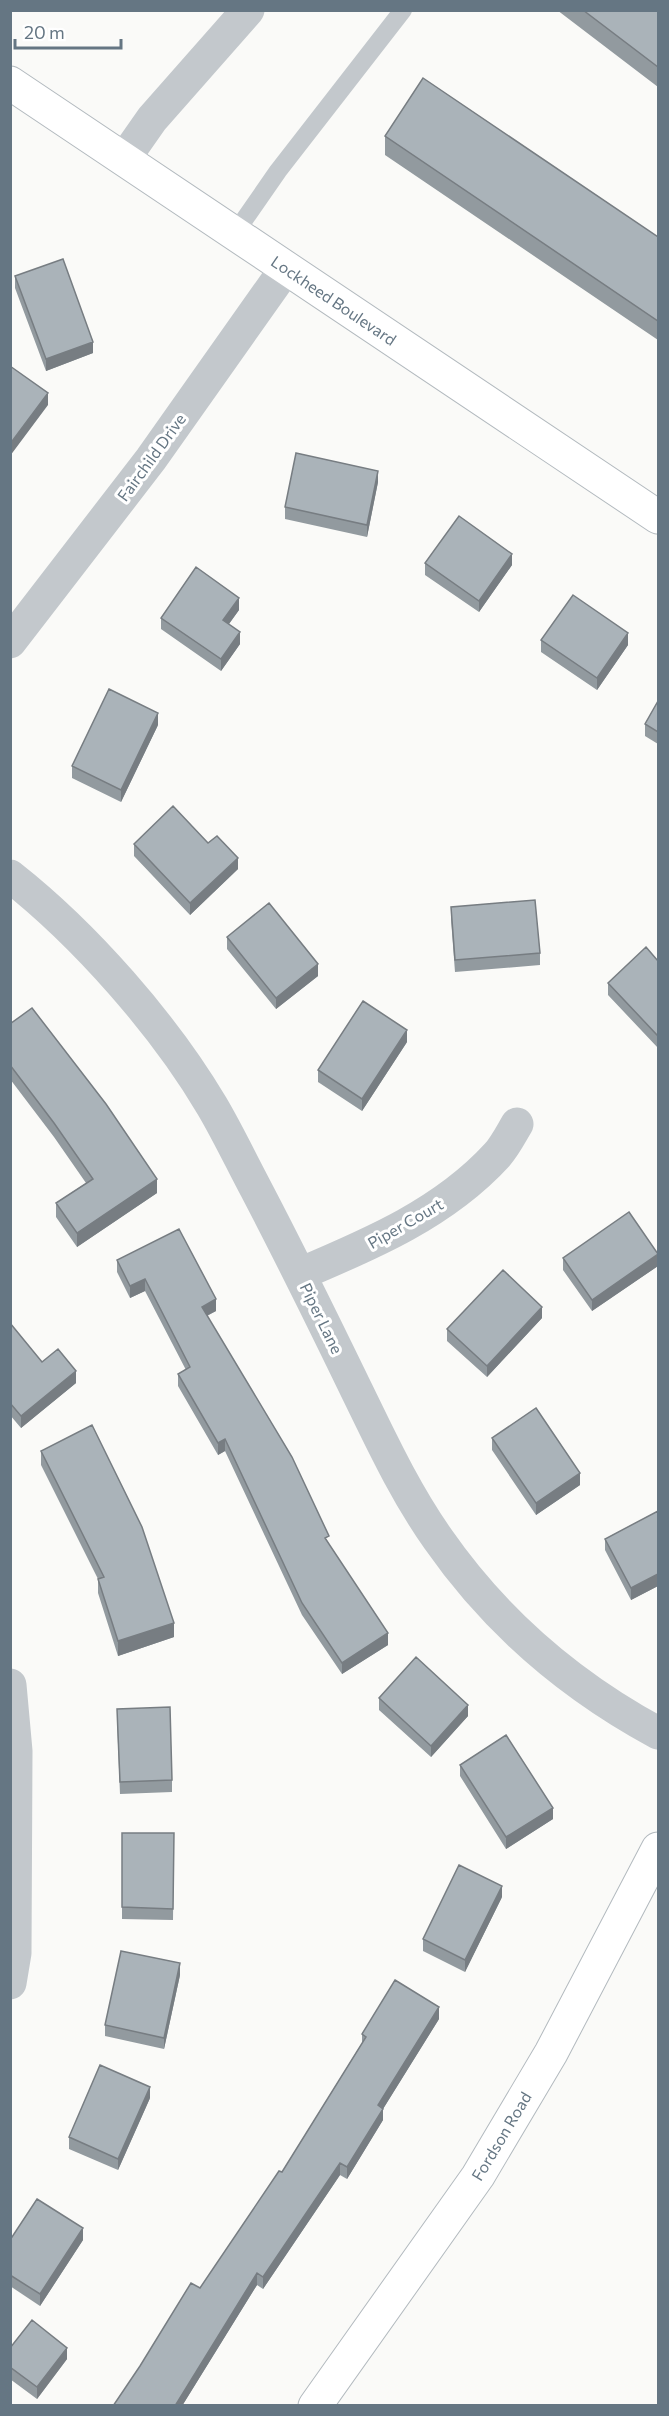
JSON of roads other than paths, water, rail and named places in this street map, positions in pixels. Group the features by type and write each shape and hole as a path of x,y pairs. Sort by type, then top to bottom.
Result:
{"street":[{"path":"124,159 152,119 248,10"},
{"name":"Lockheed Boulevard","path":"10,83 658,517"},
{"name":"Fairchild Drive","path":"10,642 152,459 286,268"},
{"name":"Piper Lane","path":"10,876 80,939 144,1010 179,1055 213,1107 300,1274 401,1481 437,1539 463,1572 524,1639 572,1679 658,1733"},
{"name":"Piper Court","path":"300,1274 360,1249 434,1210 469,1183 498,1154 517,1124"},
{"path":"10,1685 16,1751 13,1830 15,1953 10,1983"},
{"name":"Fordson Road","path":"315,2406 478,2176 551,2053 658,1848"}],"lane":[{"path":"235,232 278,171 403,10"}]}
